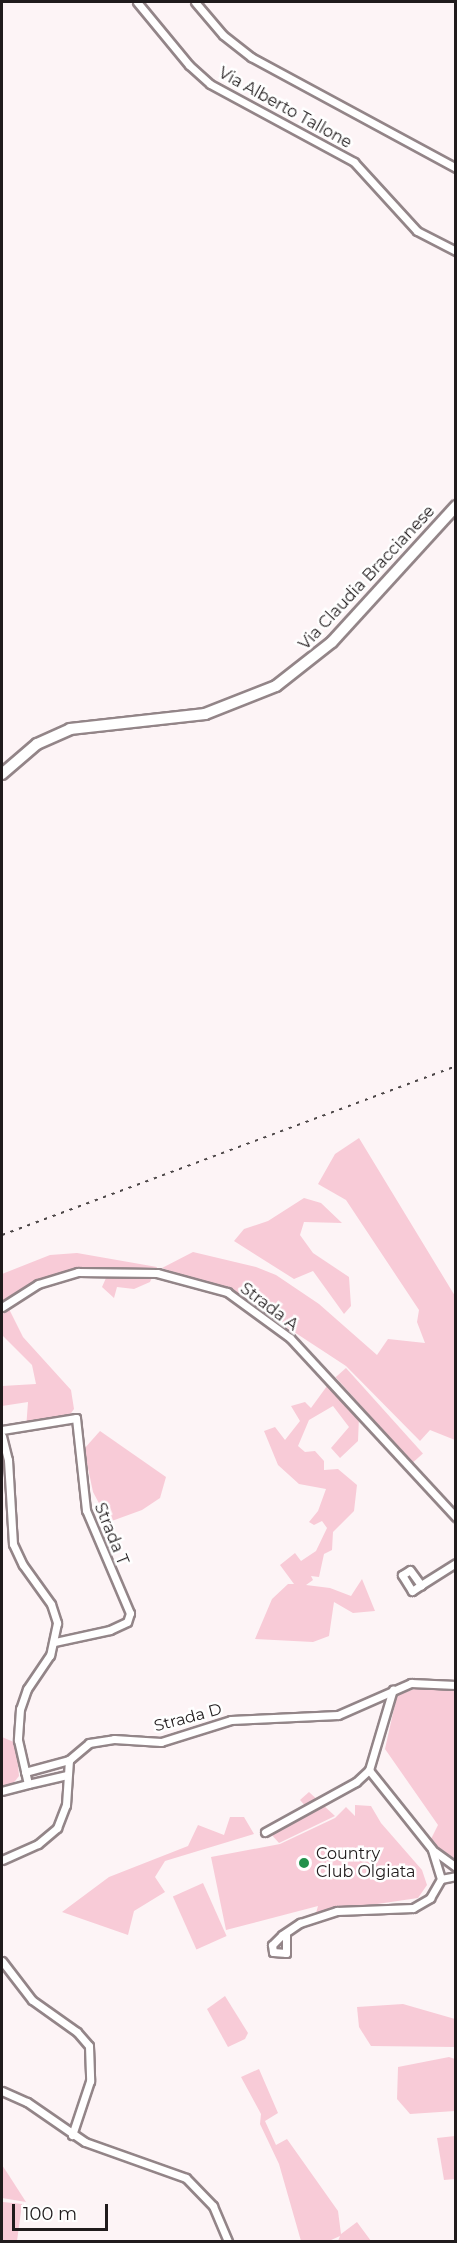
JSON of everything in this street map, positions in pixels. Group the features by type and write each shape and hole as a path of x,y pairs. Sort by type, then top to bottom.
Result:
{"main road":[{"name":"Via Claudia Braccianese","path":"2,774 37,744 70,729 205,714 276,686 332,642 456,506"}],"street":[{"name":"Via Alberto Tallone","path":"137,2 189,65 210,84 348,158 417,231 456,251"},
{"path":"195,2 223,35 251,57 456,168"},
{"name":"Strada A","path":"2,1307 38,1284 78,1272 157,1273 227,1292 290,1338 456,1517"},
{"name":"Strada T","path":"2,1430 76,1418 86,1510 129,1611 127,1622 110,1630 55,1642"},
{"path":"2,1436 8,1460 13,1544 23,1565 51,1604 57,1623 55,1642 47,1662 27,1689 20,1709 18,1740 28,1784"},
{"path":"421,1585 456,1563"},
{"name":"Strada D","path":"69,1760 78,1748 101,1740 161,1742 231,1720 338,1714 393,1689 420,1682 453,1683"},
{"path":"265,1832 356,1782 369,1770 393,1689"},
{"path":"2,1860 38,1844 57,1828 66,1805 69,1760 25,1772"},
{"path":"369,1770 432,1849 456,1867"},
{"path":"2,1791 67,1775"},
{"path":"285,1933 300,1923 337,1911 413,1908 430,1898 441,1879 432,1849"},
{"path":"441,1879 456,1876"},
{"path":"2,1961 32,2000 77,2032 89,2046 90,2081 72,2134"},
{"path":"2,2091 27,2102 72,2134 186,2178 212,2205 228,2241"}],"shaded area":[{"path":"359,1138 455,1296 455,1440 430,1430 420,1441 346,1366 288,1328 262,1302 162,1268 193,1252 256,1267 276,1275 319,1304 377,1355 388,1339 425,1343 417,1322 419,1310 346,1200 318,1184 335,1154"},
{"path":"304,1198 321,1203 342,1223 304,1222 300,1235 313,1253 349,1277 351,1306 344,1314 313,1271 294,1279 234,1241 244,1229 268,1221"},
{"path":"77,1253 157,1267 150,1282 134,1289 117,1287 114,1298 102,1287 106,1278 129,1274 127,1268 60,1274 2,1304 2,1274 50,1255"},
{"path":"9,1309 23,1337 71,1390 74,1409 66,1420 26,1429 28,1402 2,1406 2,1386 36,1384 32,1365 2,1335 2,1313"},
{"path":"346,1368 423,1453 413,1463 336,1377"},
{"path":"327,1386 359,1417 358,1441 340,1458 331,1448 349,1427 333,1406 309,1420 298,1446 305,1452 315,1451 324,1461 324,1470 338,1469 357,1485 354,1511 333,1532 332,1550 324,1554 319,1577 311,1576 313,1580 306,1585 330,1588 351,1596 362,1579 375,1611 353,1613 334,1602 329,1636 313,1642 255,1639 272,1599 288,1584 294,1584 280,1565 295,1553 301,1561 316,1551 327,1528 322,1521 314,1525 309,1522 318,1511 326,1489 299,1484 278,1465 264,1431 275,1427 285,1440 300,1421 291,1406 305,1402 311,1408"},
{"path":"100,1431 166,1477 160,1498 142,1510 109,1522 93,1492 84,1449"},
{"path":"421,1687 455,1688 455,1861 430,1841 438,1825 385,1749 397,1695"},
{"path":"2,1737 16,1743 19,1776 12,1785 2,1787"},
{"path":"309,1792 335,1816 279,1843 270,1833 293,1813 309,1810 300,1800"},
{"name":"Country Club Olgiata","path":"355,1805 371,1806 381,1823 422,1870 427,1885 418,1898 316,1913 318,1906 226,1930 211,1857 280,1844 335,1818 346,1807 355,1816"},
{"path":"230,1817 244,1817 254,1834 165,1861 155,1877 165,1892 134,1911 128,1935 62,1912 109,1877 188,1846 198,1825 224,1835"},
{"path":"203,1883 227,1936 196,1949 173,1896"},
{"path":"225,1996 248,2033 245,2039 228,2047 207,2009"},
{"path":"403,2004 455,2019 455,2047 371,2046 359,2027 357,2007"},
{"path":"449,2057 455,2059 455,2111 410,2114 397,2099 398,2067"},
{"path":"259,2069 278,2113 265,2121 276,2145 287,2139 338,2211 341,2234 357,2222 371,2241 338,2241 340,2236 329,2241 301,2241 279,2164 260,2124 261,2114 241,2077"},
{"path":"455,2136 455,2179 444,2180 437,2138"},
{"path":"2,2165 8,2174 26,2202 2,2198"},
{"path":"3,2202 22,2204 17,2241 2,2241"}],"railway":[{"path":"2,1235 456,1066"}],"place":[{"name":"Country Club Olgiata","path":"304,1863"}]}
